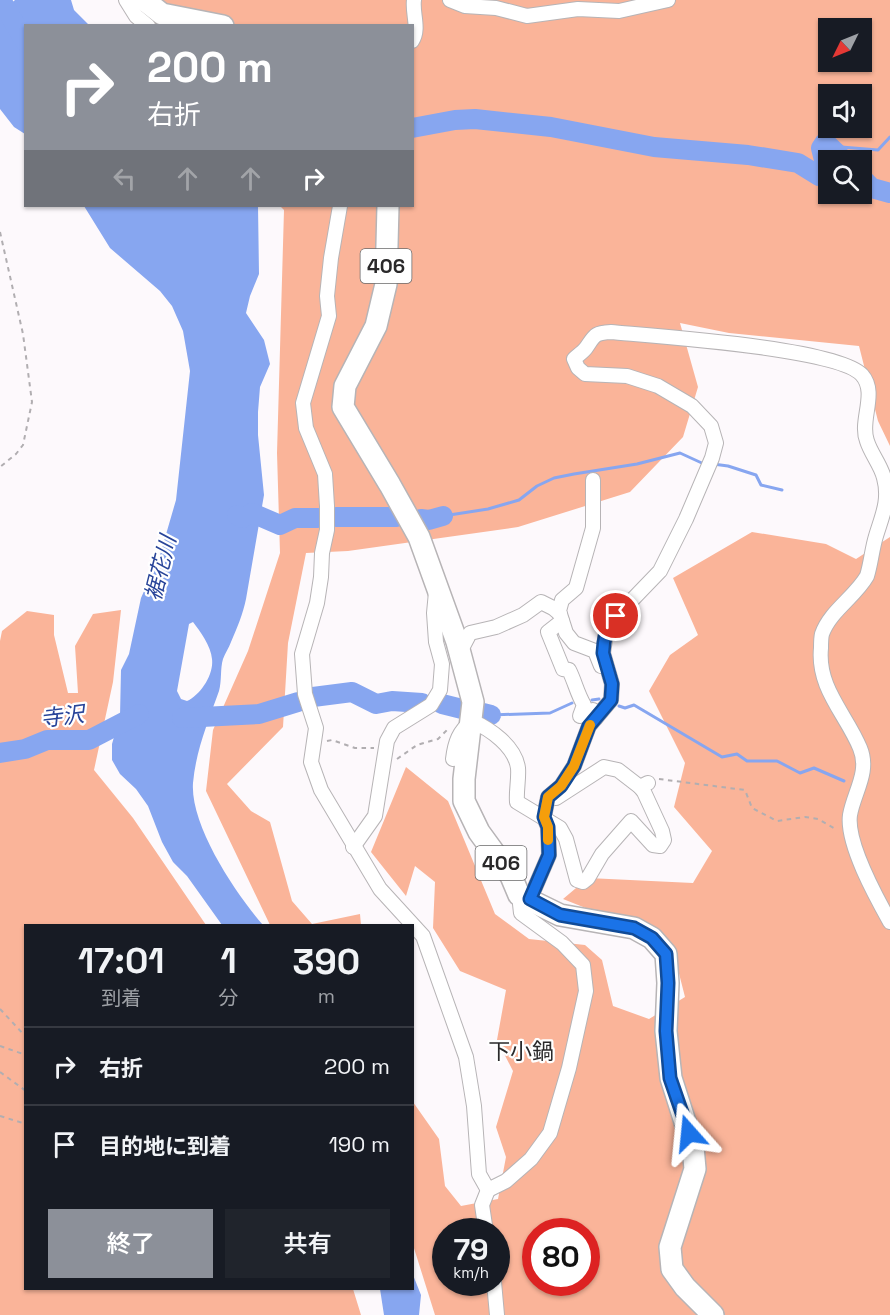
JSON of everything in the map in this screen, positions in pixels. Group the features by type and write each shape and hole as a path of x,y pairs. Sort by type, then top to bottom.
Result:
{"highway":[{"path":"144,0 162,14 213,24"},
{"name":"406","path":"388,207 384,294 376,326 345,386 343,407 419,537 437,582 460,652 473,702 464,779 464,801 479,832 525,897 560,915 634,928 652,938 666,954 668,983 666,1031 670,1078 693,1147 695,1169 670,1247 672,1269 685,1287 714,1315"}],"street":[{"path":"126,0 136,16 146,24"},
{"path":"414,0 414,38"},
{"path":"450,0 465,6 496,8 527,16 578,9 619,11 668,0"},
{"path":"340,207 327,296 329,316 303,403 306,428 325,474 327,530 316,603 302,654 302,673 305,694 316,728 311,762 321,790 380,890 412,924"},
{"path":"484,1218 482,1205 488,1190 506,1180 531,1159 550,1133 569,1068 586,991 583,965 562,943 521,913 525,897 549,855 546,810 548,797 561,786 574,766 589,726 611,700 612,684 603,653 607,626 660,571 686,519 716,443 711,426 692,406 658,386 627,376 585,374 578,368 574,359 586,348 589,340 599,334 611,332 709,341 809,355 844,364 861,374 867,384 869,399 865,435 884,477 887,496 867,576 822,634 819,663 829,694 860,748 864,763 859,789 850,815 851,833 864,870 890,922"},
{"path":"593,480 593,528 576,588 562,600 559,610 566,633 573,644 595,651 602,668 609,673"},
{"path":"353,847 375,816 387,741 394,728 431,705 440,690 442,664 436,642 434,613 437,582"},
{"path":"460,652 470,633 496,627 523,615 541,602 553,608 561,618"},
{"path":"561,618 548,632 563,669 569,670 575,682 576,692 584,705 580,716 593,710 596,718"},
{"path":"453,759 454,746 461,729 472,721 488,728 508,747 518,767 516,786 518,802 546,810 560,828 566,839 577,880 583,882 588,878 602,854 631,821 653,844 660,846 664,840 644,792 644,785 618,770 604,767 546,810"},
{"path":"414,926 423,936 466,1057 474,1106 479,1174 488,1190"},
{"path":"495,1296 497,1315"}],"path":[{"path":"0,232 23,334 32,402 23,445 0,467"},
{"path":"644,785 657,779 745,790 752,808 777,821 818,819 837,830"},
{"path":"0,1009 24,1035"},
{"path":"0,1046 24,1054"},
{"path":"0,1072 24,1090"},
{"path":"0,1116 24,1123"}],"shaded area":[{"path":"128,0 890,0 890,446 878,421 859,346 729,333 680,323 698,387 683,437 630,492 518,527 348,551 306,553 288,643 283,727 227,784 251,811 270,822 292,901 312,924 270,924 206,791 213,730 248,651 280,553 277,453 284,210 281,207 414,207 414,24 146,24"},
{"path":"752,532 826,544 856,559 890,537 890,1315 435,1315 414,1248 414,1103 439,1139 445,1186 461,1206 498,1199 506,1157 496,1127 513,1071 497,1040 506,990 460,971 433,928 435,882 415,866 406,896 371,852 406,767 448,801 495,914 529,939 585,945 602,960 613,1006 649,1019 685,997 671,942 563,899 588,878 693,883 712,851 674,807 685,763 649,691 670,655 698,635 673,578"},
{"path":"121,610 113,682 94,770 133,818 205,924 24,924 24,1290 353,1290 361,1315 0,1315 0,641 2,631 27,611 54,615 54,635 68,693 78,693 75,646 93,614"},
{"path":"360,914 361,924 312,924"}],"water":[{"path":"15,0 71,0 74,10 88,24 24,24 24,133 14,127 0,109 0,14"},
{"path":"85,207 258,207 259,274 246,313 264,340 270,364 260,387 258,412 264,495 245,605 223,659 219,691 200,748 193,783 194,800 207,839 228,878 262,924 221,924 187,876 173,862 162,842 148,806 136,789 120,774 112,760 112,744 120,716 121,670 129,654 141,598 160,555 176,500 190,371 183,331 172,306 160,291 110,248","holes":["193,622 205,639 212,659 211,671 197,694 187,701 181,699 177,691 189,624"]},
{"path":"414,1278 421,1295 419,1315 384,1315 380,1290 414,1290"}],"waterway":[{"name":"裾花川","path":"1,0 24,40"},
{"path":"414,128 455,120 475,119 551,127 654,147 748,155 798,163 818,175"},
{"path":"829,146 878,150 890,137"},
{"path":"822,150 825,142 833,150"},
{"path":"872,188 890,193"},
{"path":"443,516 488,509 519,500 537,486 554,478 574,474 637,464 680,453 704,464"},
{"path":"713,464 756,475 761,485 782,490"},
{"path":"237,515 242,518 252,513 280,525 295,518 318,518"},
{"path":"421,519 429,520 443,516"},
{"path":"336,517 397,517"},
{"path":"313,697 352,692 376,704 392,701 422,703"},
{"path":"592,700 599,699"},
{"path":"182,718 259,714 298,702"},
{"path":"491,715 550,713 572,703"},
{"path":"442,704 462,709"},
{"path":"619,706 625,708 634,705 722,757 737,754 747,761 777,761 800,773 814,768 844,781"},
{"path":"483,713 491,715"},
{"name":"寺沢","path":"0,753 25,749 47,740 89,740 139,714"}],"slow traffic":[{"path":"548,840 548,827 544,817 548,797 561,786 574,766 590,725"}],"district":[{"name":"下小鍋","path":"521,1051"}],"route":[{"path":"616,616 607,626 604,635 603,653 612,684 611,700 589,726 574,766 561,786 548,797 544,817 548,827 549,855 530,899 560,915 634,928 652,938 666,954 668,983 666,1031 670,1078 689,1133"}]}
